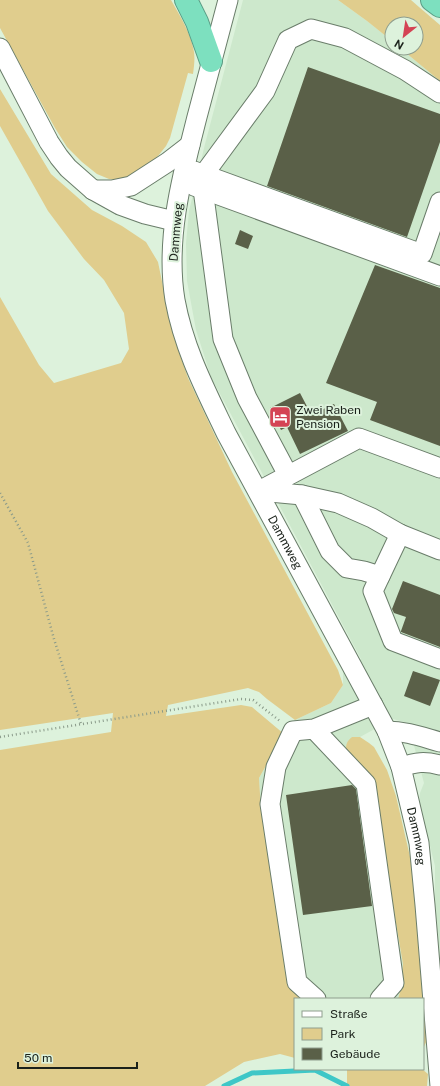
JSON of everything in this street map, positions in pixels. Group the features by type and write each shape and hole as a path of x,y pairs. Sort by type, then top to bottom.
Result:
{"highway":[{"path":"186,0 197,22 211,61"},
{"path":"432,0 440,6"}],"street":[{"name":"Dammweg","path":"228,0 190,145 174,221 172,254 175,299 185,341 193,364 226,433 259,491 387,731 401,767 419,843 440,1086"},
{"path":"288,475 246,398 223,338 204,182 265,91 288,40 311,29 345,38 405,70 440,93"},
{"path":"0,48 49,142 68,168 93,190 133,211 174,221"},
{"path":"93,190 112,190 131,186 168,162 190,145"},
{"path":"184,174 440,276"},
{"path":"204,182 422,254 440,202"},
{"path":"259,491 359,438 440,468"},
{"path":"259,491 302,495 338,503 372,518 400,534 440,550"},
{"path":"302,495 330,552 347,568 380,576"},
{"path":"400,534 373,591 393,642 440,659"},
{"path":"315,998 297,982 270,804 276,767 293,732 314,729 373,705"},
{"path":"314,729 366,784 394,983 381,998"},
{"path":"387,731 398,731 440,742"},
{"path":"401,767 416,762 440,765"}],"path":[{"path":"0,493 28,543 54,639 81,724"},
{"path":"0,737 241,699 253,700 293,732"}],"shaded area":[{"path":"243,0 338,0 384,35 384,56 410,56 440,81 440,984 435,954 435,866 419,801 424,783 408,723 393,719 360,737 352,737 371,779 403,964 398,998 301,998 285,972 282,940 261,810 259,778 284,734 295,720 331,703 343,685 343,669 361,659 211,377 196,330 187,281 186,243 189,211"}],"green space":[{"path":"0,0 171,0 185,25 193,45 194,66 193,74 188,73 170,138 158,156 150,163 122,180 109,179 97,174 82,162 67,147 55,128 0,28"},
{"path":"338,0 411,0 440,25 440,81 410,56 424,56 424,16 384,16 384,35"},
{"path":"0,89 51,174 92,210 122,226 146,242 158,262 175,340 188,378 232,472 338,670 343,685 331,703 295,720 259,692 248,688 168,705 166,716 241,705 252,707 284,734 259,778 261,810 282,940 285,972 301,998 294,998 294,1058 280,1054 244,1062 205,1086 0,1086 0,750 111,732 113,713 0,730 0,297 39,365 54,383 121,363 129,349 124,313 104,280 84,259 48,211 0,126"},
{"path":"352,737 360,737 374,747 387,770 396,796 411,861 422,946 427,1040 424,1047 424,998 398,998 403,964 371,779 346,750 349,740"},
{"path":"347,1070 423,1070 428,1074 427,1086 347,1086"}],"building":[{"path":"308,67 440,114 440,142 407,237 267,186"},
{"path":"240,230 253,236 248,249 235,244"},
{"path":"375,265 440,288 440,446 370,420 377,402 326,383"},
{"path":"300,393 312,416 313,414 334,404 348,431 300,454 287,427 281,430 270,408"},
{"path":"403,581 440,595 440,647 401,632 406,617 394,613 392,609"},
{"path":"413,671 440,680 430,706 404,696"},
{"path":"352,785 356,789 372,906 303,915 286,795"}],"waterway":[{"path":"224,1086 252,1073 315,1070 347,1086"}],"place":[{"name":"Zwei Raben Pension","path":"280,417"}]}
